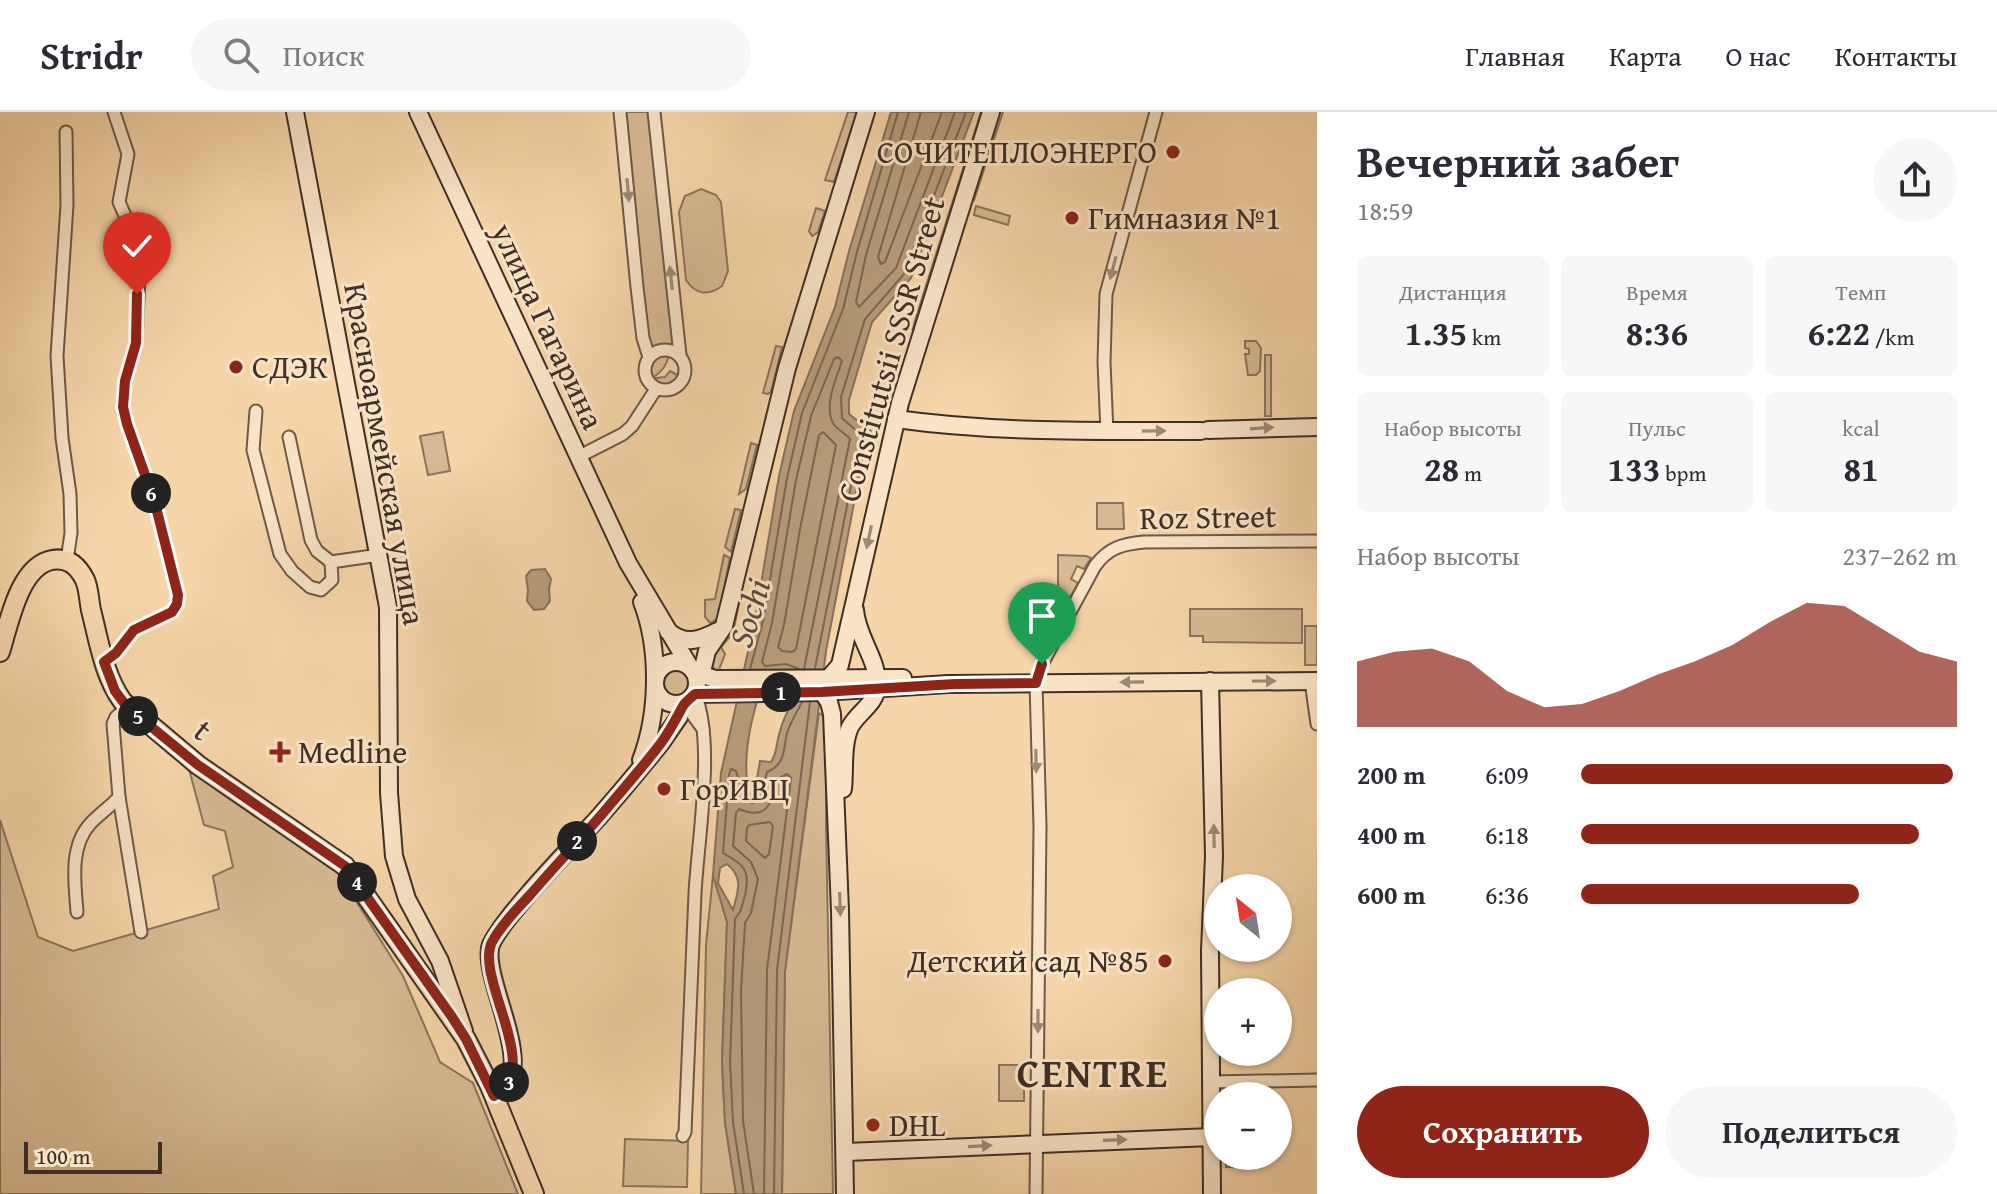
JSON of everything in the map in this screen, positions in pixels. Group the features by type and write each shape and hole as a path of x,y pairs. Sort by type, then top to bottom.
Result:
{"main road":[{"name":"Красноармейская улица","path":"295,112 390,628 389,793 392,838 407,899 440,961 466,1039"},
{"name":"улица Гагарина","path":"418,112 628,563"},
{"path":"494,1096 510,1082 512,1064 510,1040 494,978 490,948 516,910 661,743 679,717 690,677 723,628 787,368 866,112"},
{"name":"Constitutsii SSSR Street","path":"825,683 840,665 896,419 991,112"},
{"path":"896,419 939,425 1107,433 1317,427"},
{"name":"t","path":"67,560 86,582 104,662 115,691 127,707 198,765 345,866 466,1039 494,1096 534,1194"},
{"path":"0,652 27,577 47,561 67,560"},
{"path":"628,563 651,629 657,693 666,702 705,658 710,644 723,628"},
{"path":"628,563 668,631 690,677"},
{"path":"838,826 847,737 855,720 873,700 877,684 876,669 858,631 855,604"},
{"path":"668,631 681,640 695,641 723,628"},
{"path":"705,658 723,683"},
{"path":"638,769 649,733 655,681 662,667 690,677 723,683 1314,681"},
{"path":"1210,681 1214,843 1210,951 1212,1082"},
{"path":"825,683 832,714 838,826 845,1194"},
{"path":"416,968 429,961 430,944"},
{"path":"846,1152 1204,1137"},
{"path":"1212,1170 1212,1194"}],"street":[{"path":"104,662 116,653 134,630 172,612 178,595 155,503 123,407 125,381 136,343 140,257 135,237 119,202 128,154 114,112"},
{"path":"620,112 643,338 649,357 645,373 648,382 656,389 669,390 680,384 686,372 680,355 654,112"},
{"path":"1107,433 1104,362 1106,294 1156,112"},
{"path":"66,132 67,205 57,356 62,438 70,494 71,533 67,560"},
{"path":"649,357 664,350 680,355"},
{"path":"578,457 623,434 632,426 656,389"},
{"path":"256,411 253,450 280,554 292,571 318,590 325,588 332,580 331,562"},
{"path":"289,437 311,540 317,551 331,562 379,555"},
{"name":"Roz Street","path":"1036,683 1042,664 1101,558 1117,546 1144,542 1317,541"},
{"path":"683,1136 704,755 703,729 690,677"},
{"path":"1314,681 1317,724"},
{"path":"1036,683 1040,826 1036,1194"},
{"path":"127,707 113,724 119,797 141,932"},
{"path":"77,912 75,857 81,838 88,826 119,797"},
{"path":"1212,1082 1317,1080"}],"shaded area":[{"path":"620,112 654,112 675,352 664,350 649,357"},
{"path":"848,112 857,112 834,182 825,180"},
{"path":"981,112 919,321 912,330"},
{"path":"995,112 1003,112 974,200 971,199"},
{"path":"701,189 716,195 721,202 728,271 722,286 707,292 694,289 686,280 679,212 685,196"},
{"path":"976,206 1010,216 1008,225 974,215"},
{"path":"816,208 825,211 818,232 812,236 809,231"},
{"path":"1245,341 1256,341 1261,348 1260,371 1256,375 1248,375 1245,354 1249,354 1249,349 1245,348"},
{"path":"776,346 782,347 771,392 763,393"},
{"path":"660,354 669,354 667,362 650,379 648,365"},
{"path":"1265,355 1271,355 1271,416 1265,416"},
{"path":"670,371 681,377 675,384 664,387 652,382 665,377"},
{"path":"443,432 450,471 428,475 420,436"},
{"path":"751,443 757,445 746,489 739,494"},
{"path":"1097,503 1123,503 1124,529 1097,529"},
{"path":"735,509 741,510 731,552 725,547"},
{"path":"724,555 730,558 718,619 710,623 705,617 705,600 715,599"},
{"path":"1058,555 1091,558 1084,569 1077,566 1071,579 1078,583 1066,605 1058,605"},
{"path":"740,573 744,578 733,633 721,647 725,654 718,672 711,666 708,652"},
{"path":"1190,609 1302,609 1302,643 1203,642 1203,636 1190,636"},
{"path":"1305,626 1317,626 1317,665 1305,665"},
{"path":"678,670 688,674 692,684 688,694 678,698 668,694 664,684 668,674"},
{"path":"819,713 827,719 833,1194 782,1194 785,971"},
{"path":"189,769 338,872 403,976 440,1062 473,1083 518,1194 0,1194 0,820 38,937 73,951 219,909 213,876 233,867 225,831 204,825"},
{"path":"713,875 727,922 722,1062 725,1123 736,1194 701,1194 706,945"},
{"path":"999,1065 1024,1065 1024,1101 999,1101"},
{"path":"625,1139 688,1141 687,1187 623,1186"}],"water":[{"path":"891,112 974,112 911,278 872,322 849,400 849,414 871,431 862,461 826,651 785,971 782,1194 736,1194 725,1123 722,1062 727,922 713,875 721,773 755,620 779,476 794,411 835,307","holes":["799,689 783,720 771,762 760,761 754,796 748,792 747,755 759,695","727,864 738,880 733,910 718,883 720,868"]},
{"path":"545,569 551,579 550,601 544,609 534,610 527,601 526,576 531,570"}],"place":[{"name":"СОЧИТЕПЛОЭНЕРГО","path":"1173,152"},
{"name":"Гимназия №1","path":"1072,218"},
{"name":"СДЭК","path":"236,367"},
{"name":"Medline","path":"280,752"},
{"name":"ГорИВЦ","path":"664,789"},
{"name":"Детский сад №85","path":"1165,961"},
{"name":"DHL","path":"873,1125"}],"district":[{"name":"CENTRE","path":"1093,1073"}],"route":[{"path":"137,294 136,343 127,371 123,407 155,503 178,595 172,612 134,630 116,653 104,662 115,691 127,707 198,765 345,866 452,1017 494,1096 510,1082 512,1064 510,1040 490,955 492,942 516,910 647,761 679,717 684,703 695,694 1036,683 1042,664"}],"water label":[{"name":"Sochi","path":"749,613"}]}
